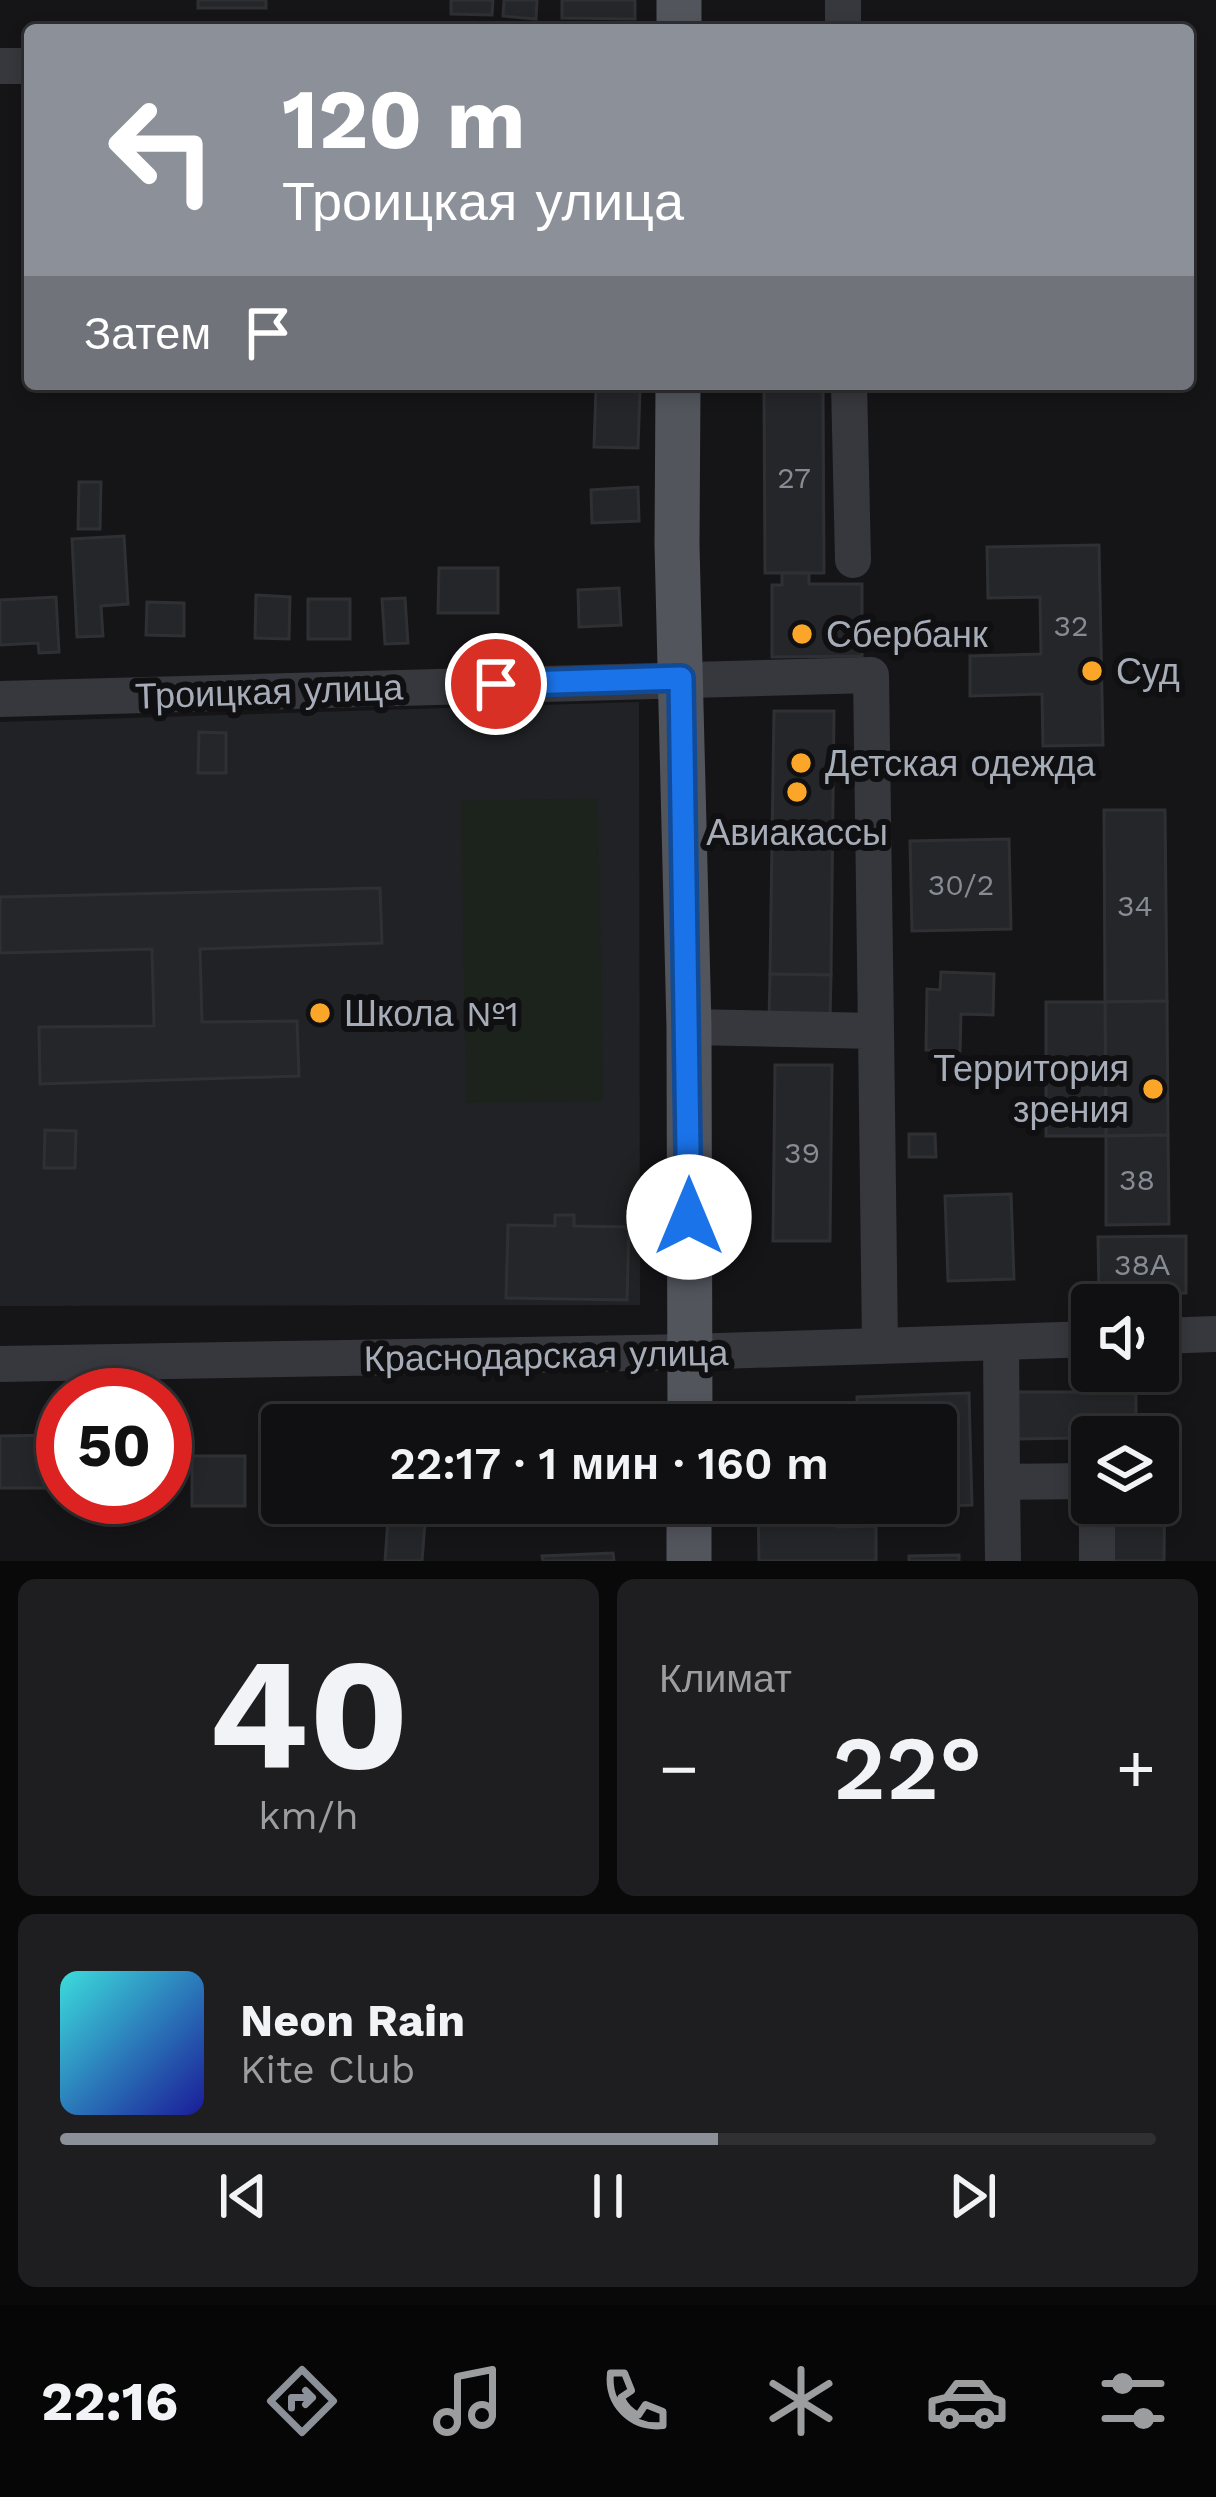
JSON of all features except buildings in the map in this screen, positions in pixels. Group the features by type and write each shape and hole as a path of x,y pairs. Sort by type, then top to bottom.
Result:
{"main road":[{"path":"678,390 690,1404"},
{"path":"689,1524 689,1561"}],"street":[{"path":"850,390 853,560"},
{"name":"Троицкая улица","path":"0,699 871,675 876,1031"},
{"path":"689,1028 876,1031 880,1346"},
{"path":"1179,1335 1216,1334"},
{"name":"Краснодарская улица","path":"0,1364 690,1352 1071,1340"},
{"path":"1001,1342 1003,1561"},
{"path":"1002,1482 1071,1480"},
{"path":"1097,1524 1097,1561"}],"shaded area":[{"name":"Школа №1","path":"639,702 640,1305 0,1306 0,722"},
{"path":"598,798 603,1101 466,1103 461,801"}],"place":[{"name":"Сбербанк","path":"802,634"},
{"name":"Суд","path":"1092,671"},
{"name":"Детская одежда","path":"801,763"},
{"name":"Авиакассы","path":"797,792"},
{"name":"Школа №1","path":"320,1013"},
{"name":"Территория зрения","path":"1153,1089"}],"route":[{"path":"496,684 681,678 689,1217"}]}
